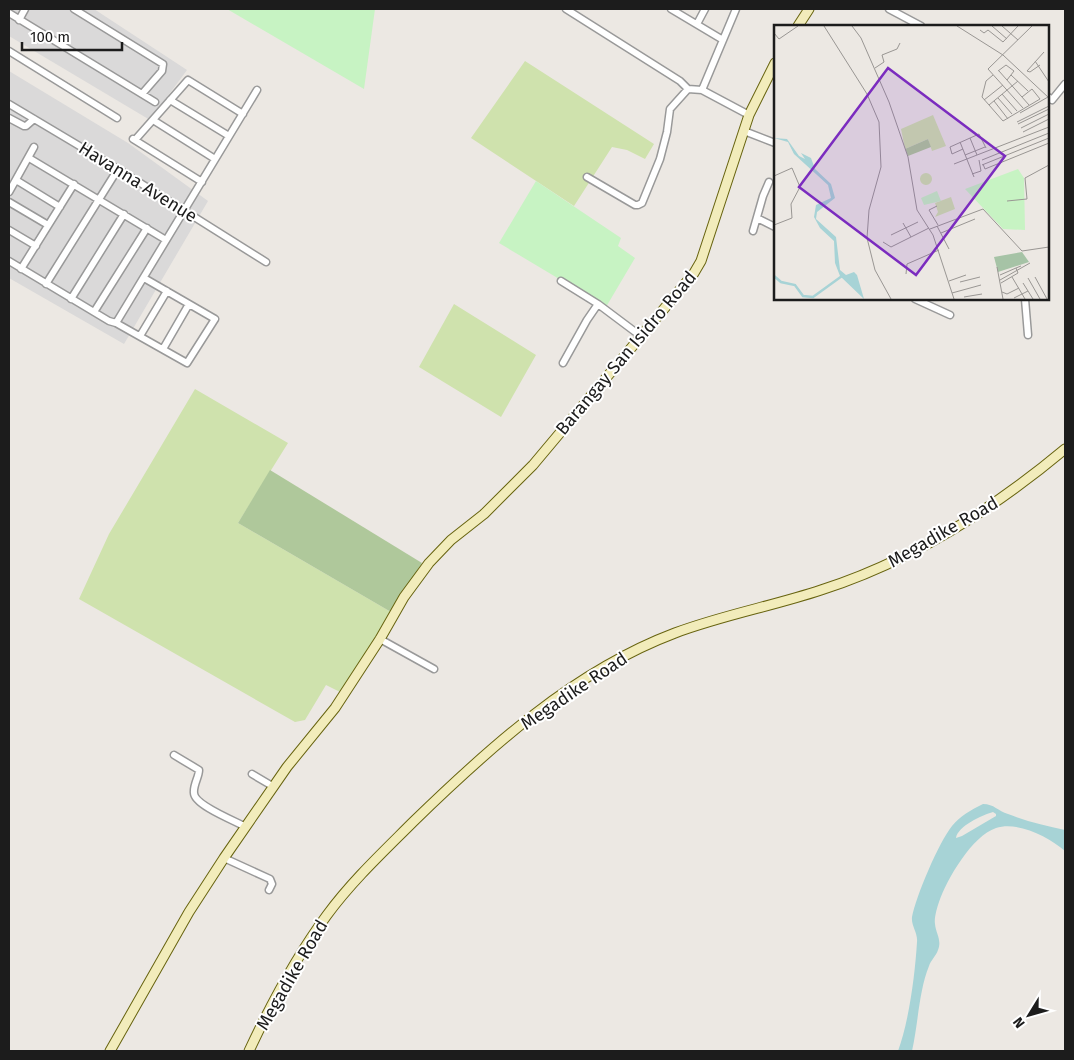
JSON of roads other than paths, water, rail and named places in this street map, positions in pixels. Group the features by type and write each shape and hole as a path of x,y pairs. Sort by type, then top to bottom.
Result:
{"street":[{"path":"19,20 25,9"},
{"path":"74,9 163,64 162,71 142,94"},
{"path":"566,9 680,81 688,89 702,90 749,115"},
{"path":"671,9 723,40"},
{"path":"697,24 705,9"},
{"path":"702,90 736,9"},
{"path":"799,25 809,9"},
{"path":"889,9 919,25"},
{"path":"9,13 155,102"},
{"path":"9,51 117,118"},
{"name":"Barangay San Isidro Road","path":"110,1051 189,912 287,767 335,708 380,639 404,597 438,552 484,514 533,466 686,284 701,261 749,115 774,65"},
{"path":"202,182 134,139 188,80 242,114"},
{"path":"1049,98 1052,100 1065,84"},
{"path":"587,177 635,205 642,203 660,159 667,132 670,108 688,89"},
{"path":"116,323 257,90"},
{"path":"170,100 229,136"},
{"name":"Havanna Avenue","path":"9,104 118,169 266,262"},
{"path":"9,118 26,126 34,119"},
{"path":"153,120 215,159"},
{"path":"744,131 774,143"},
{"path":"9,192 34,148"},
{"path":"29,158 166,240"},
{"path":"46,284 118,169"},
{"path":"16,180 60,207"},
{"path":"753,231 769,182"},
{"path":"22,269 74,184"},
{"path":"9,202 48,225"},
{"path":"71,298 124,214"},
{"path":"757,218 774,226"},
{"path":"94,312 147,228"},
{"path":"9,230 36,246"},
{"path":"9,262 109,321 116,323 187,363 215,319 144,278"},
{"path":"561,282 598,304 642,337"},
{"path":"140,336 167,291"},
{"path":"917,300 950,315"},
{"path":"1025,300 1028,335"},
{"path":"163,349 189,304"},
{"path":"563,363 598,304"},
{"name":"Megadike Road","path":"249,1051 279,990 328,914 354,881 435,800 534,715 586,678 616,660 675,633 821,590 902,558 949,532 1000,500 1065,449"},
{"path":"380,639 434,669"},
{"path":"174,755 199,770 194,795 198,801 246,827"},
{"path":"252,774 274,787"},
{"path":"224,858 270,879 272,884 269,890"}],"water":[{"path":"983,804 990,805 1022,819 1065,830 1065,851 1033,832 1005,826 987,833 970,849 954,871 937,907 935,922 939,946 930,964 923,986 912,1051 898,1051 913,983 917,939 912,917 918,896 935,856 952,826 966,814","holes":["993,812 996,816 956,838 961,829 966,825"]}]}
